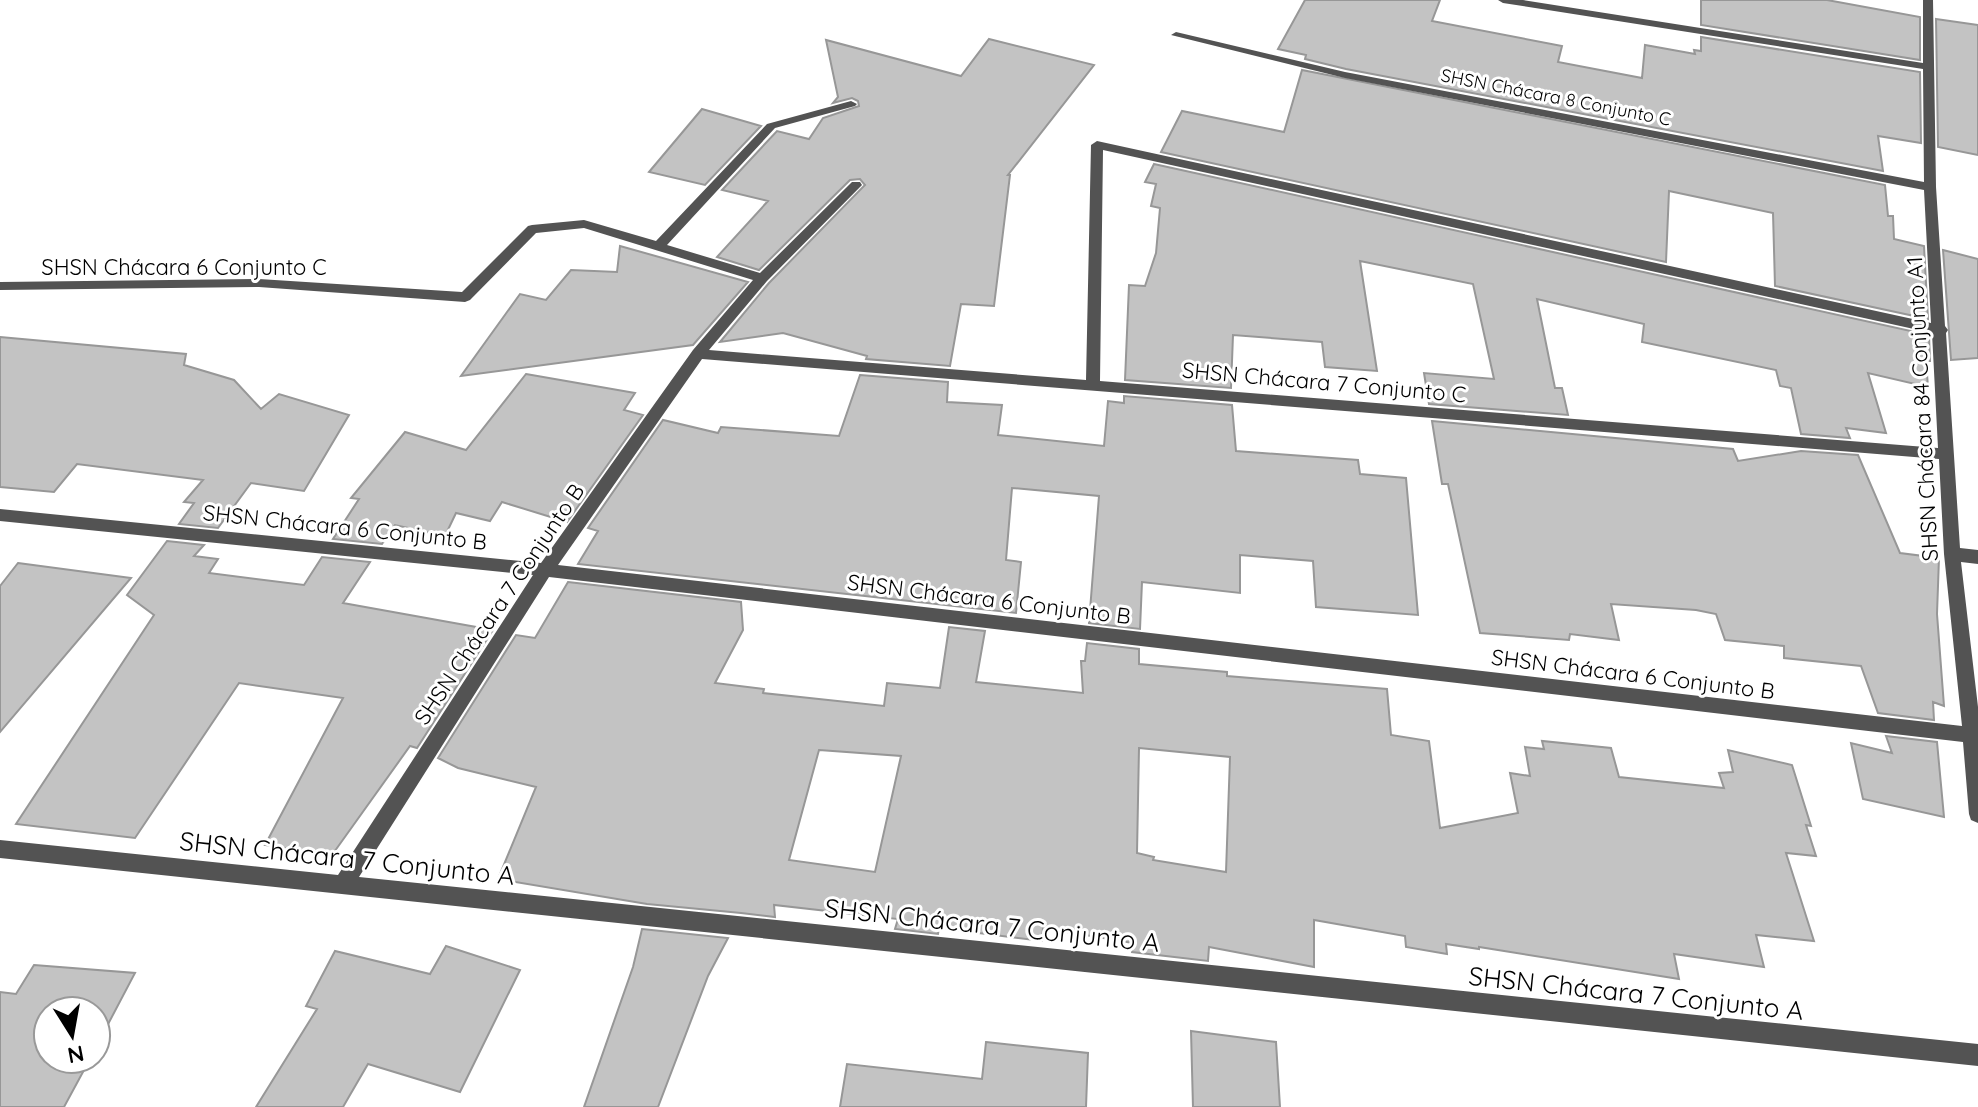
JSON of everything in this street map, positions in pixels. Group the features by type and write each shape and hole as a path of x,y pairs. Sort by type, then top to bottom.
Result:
{"street":[{"path":"1503,0 1930,67"},
{"name":"SHSN Chácara 84 Conjunto A1","path":"1928,0 1930,187 1941,330 1952,554 1973,693 1972,735 1978,814"},
{"name":"SHSN Chácara 8 Conjunto C","path":"1176,35 1345,75 1930,187"},
{"path":"658,247 771,126 851,104"},
{"path":"1093,386 1097,145 1941,330"},
{"name":"SHSN Chácara 7 Conjunto B","path":"344,883 545,570 698,354 762,278 856,185"},
{"name":"SHSN Chácara 6 Conjunto C","path":"0,286 259,283 465,297 532,229 584,224 762,278"},
{"name":"SHSN Chácara 7 Conjunto C","path":"698,354 1946,454"},
{"name":"SHSN Chácara 6 Conjunto B","path":"0,515 545,570 1972,735"},
{"path":"1952,554 1978,557"},
{"name":"SHSN Chácara 7 Conjunto A","path":"0,849 1978,1055"}],"building":[{"path":"1305,0 1440,0 1432,21 1562,46 1558,62 1642,78 1645,45 1695,54 1694,50 1701,51 1701,37 1920,72 1921,143 1878,136 1883,171 1346,69 1278,49"},
{"path":"1701,0 1827,0 1920,17 1920,60 1701,25"},
{"path":"1936,19 1978,25 1978,155 1938,147"},
{"path":"989,39 1094,65 1008,175 994,306 961,304 950,366 866,359 867,356 783,333 720,342 769,283 865,185 860,179 850,180 759,270 717,257 768,201 722,190 777,131 809,139 823,118 859,106 858,101 852,98 833,103 838,97 826,40 961,76"},
{"path":"1302,70 1885,185 1888,216 1893,216 1894,239 1924,246 1928,319 1775,286 1773,213 1669,191 1666,262 1161,152 1182,111 1284,132"},
{"path":"702,109 761,126 705,185 649,172"},
{"path":"1154,164 1929,335 1930,361 1926,361 1928,387 1868,373 1886,433 1846,428 1850,438 1801,434 1791,388 1780,386 1776,370 1642,342 1644,324 1537,299 1555,388 1562,388 1568,415 1429,404 1424,373 1494,379 1473,284 1360,261 1377,371 1325,367 1322,342 1233,335 1231,388 1125,380 1129,285 1145,286 1156,253 1160,208 1151,206 1156,184 1145,182"},
{"path":"620,246 748,282 693,345 461,376 520,294 546,300 571,270 617,272"},
{"path":"1943,250 1978,259 1978,358 1951,360"},
{"path":"0,337 186,354 184,365 234,380 261,409 279,394 349,415 304,491 251,483 218,528 179,524 194,503 184,502 203,480 77,464 54,492 0,487"},
{"path":"526,374 635,393 624,410 643,415 567,522 502,502 490,521 456,513 445,536 395,525 382,544 333,539 359,499 351,498 405,432 466,450"},
{"path":"860,375 948,382 947,402 1002,405 998,435 1104,446 1108,401 1124,403 1124,396 1232,405 1236,451 1358,460 1360,474 1406,478 1418,615 1316,607 1313,561 1240,555 1240,593 1142,582 1140,629 1089,623 1099,496 1012,488 1006,560 1021,562 1016,613 578,564 598,531 588,528 663,420 718,433 721,427 839,436"},
{"path":"1432,421 1733,449 1738,461 1801,451 1858,455 1900,553 1939,558 1937,614 1944,706 1933,702 1934,720 1878,713 1861,666 1784,658 1784,646 1725,640 1716,614 1696,610 1611,604 1619,640 1570,634 1569,640 1480,633 1448,484 1442,484"},
{"path":"167,541 204,545 194,556 218,559 209,573 304,585 322,557 370,562 343,603 493,630 417,748 410,746 332,855 265,845 343,698 239,683 135,838 16,824 154,615 127,595"},
{"path":"18,563 131,578 0,732 0,586"},
{"path":"568,582 741,602 743,630 715,683 764,689 763,693 884,706 887,683 940,688 949,627 985,631 976,682 1083,693 1081,661 1085,661 1087,643 1139,649 1139,664 1227,672 1227,676 1387,689 1391,735 1429,741 1440,828 1518,813 1510,773 1530,776 1525,747 1544,749 1542,741 1611,748 1619,777 1724,788 1719,773 1733,772 1728,750 1792,765 1811,826 1806,825 1816,856 1786,853 1814,941 1756,935 1764,967 1674,954 1679,979 1479,947 1446,944 1447,954 1406,947 1405,936 1314,920 1314,967 1209,947 1208,961 1132,952 1133,943 1043,928 1042,941 939,928 938,934 895,929 898,919 774,905 775,917 647,904 498,879 536,787 458,768 438,758 516,635 535,638","holes":["1139,748 1230,757 1226,872 1153,860 1154,857 1137,853","819,750 901,756 875,872 789,860"]},
{"path":"1886,736 1937,742 1944,817 1863,799 1851,743 1892,753"},
{"path":"642,929 728,938 708,976 658,1107 584,1107 633,967"},
{"path":"446,946 520,970 460,1092 368,1064 343,1107 256,1107 317,1009 306,1006 335,951 430,974"},
{"path":"34,965 135,973 112,1017 112,995 32,995 32,1075 81,1075 64,1107 0,1107 0,992 16,994"},
{"path":"1191,1031 1276,1042 1280,1107 1193,1107"},
{"path":"986,1042 1088,1053 1086,1107 840,1107 847,1064 982,1079"}]}
